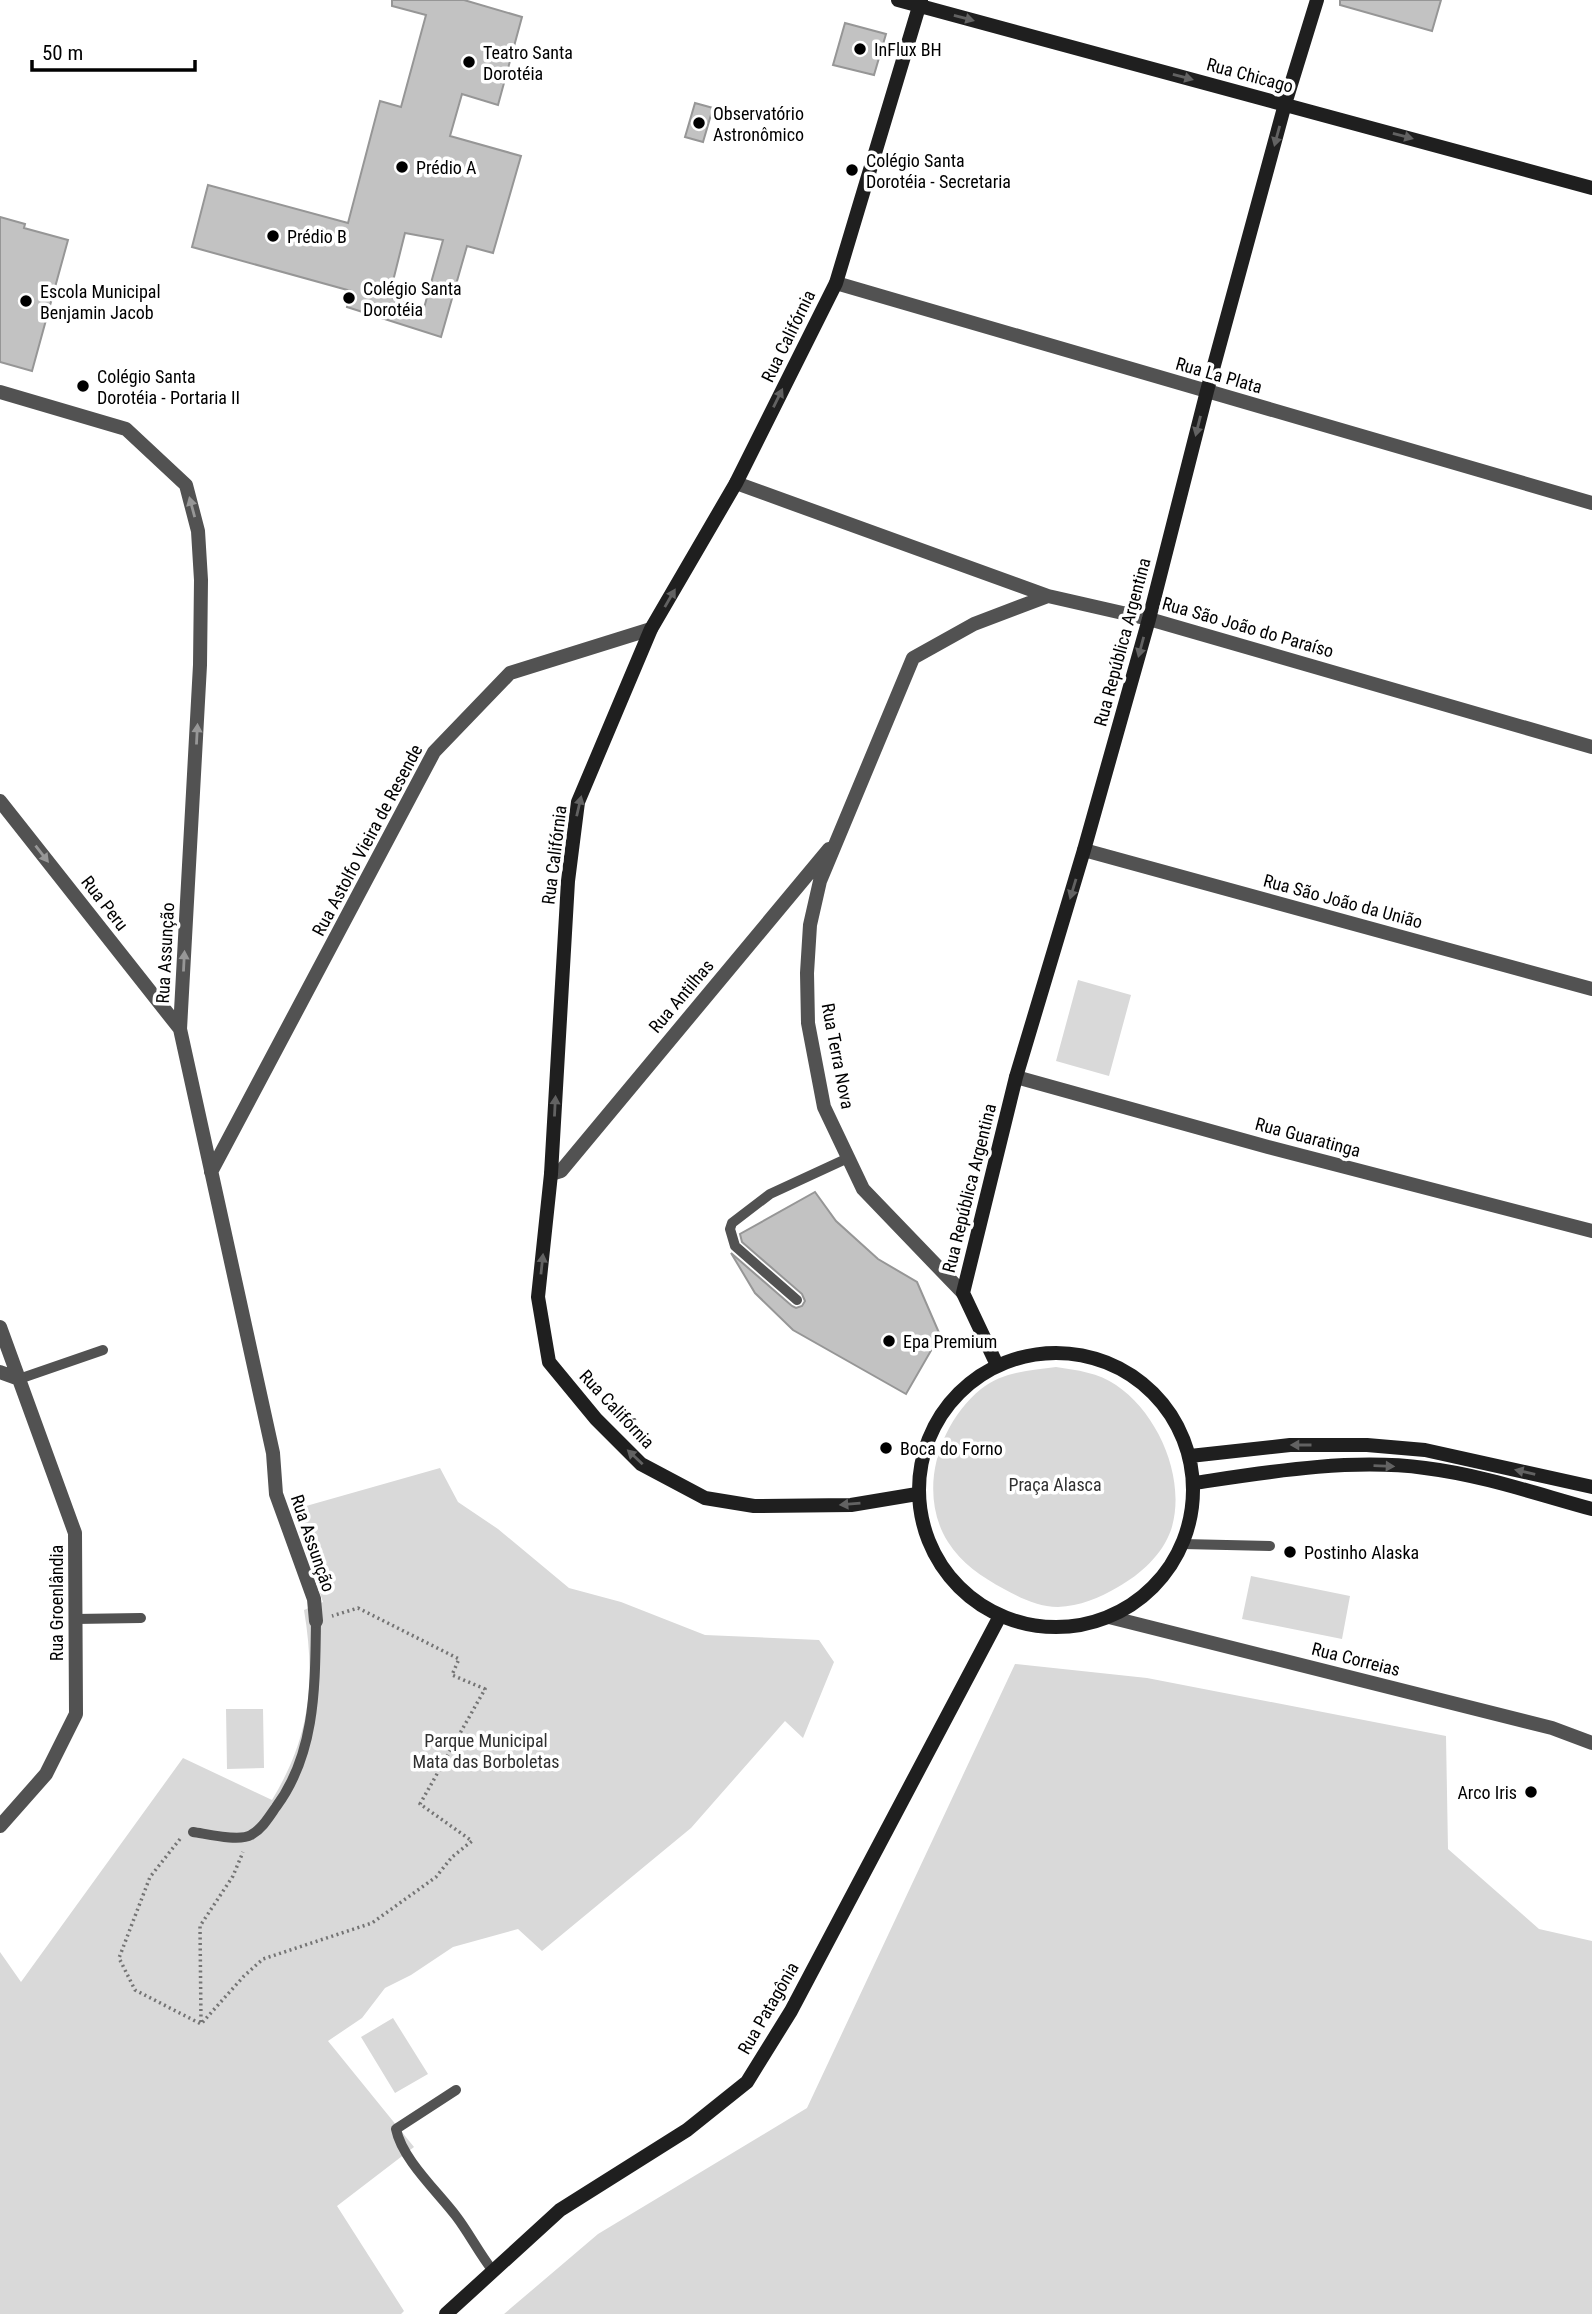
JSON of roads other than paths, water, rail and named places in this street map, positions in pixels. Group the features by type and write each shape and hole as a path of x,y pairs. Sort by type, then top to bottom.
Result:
{"street":[{"name":"Rua Chicago","path":"898,0 920,3 1592,188"},
{"name":"Rua República Argentina","path":"963,1293 1016,1077 1149,619 1207,391 1285,104 1317,0"},
{"name":"Rua Califórnia","path":"917,1494 851,1505 754,1506 705,1498 641,1464 596,1419 549,1362 538,1297 551,1174 568,881 579,802 651,629 736,483 836,283 920,3"},
{"name":"Rua La Plata","path":"836,283 1592,503"},
{"name":"Rua Assunção","path":"0,392 126,429 186,485 198,531 201,653 180,1029 272,1453 275,1494 314,1599 316,1621"},
{"name":"Rua São João do Paraíso","path":"736,483 1048,596 1149,619 1592,747"},
{"name":"Rua Terra Nova","path":"997,1365 963,1293 863,1189 824,1107 808,1023 810,925 820,881 913,658 974,624 1048,596"},
{"name":"Rua Astolfo Vieira de Resende","path":"211,1172 434,752 510,673 651,629"},
{"name":"Rua Peru","path":"0,801 180,1029"},
{"name":"Rua Antilhas","path":"551,1174 561,1171 838,838"},
{"name":"Rua São João da União","path":"1084,850 1592,989"},
{"name":"Rua Guaratinga","path":"1016,1077 1268,1147 1592,1231"},
{"name":"Rua Groenlândia","path":"0,1327 75,1533 76,1714 46,1774 0,1826"},
{"path":"1036,1354 1076,1354 1115,1366 1149,1388 1175,1419 1190,1456 1194,1483 1192,1514 1183,1544 1166,1574 1149,1591 1109,1617 1074,1626 1036,1626 1000,1616 967,1595 941,1567 924,1532 917,1494 919,1467 926,1441 954,1396 997,1365 1036,1354"},
{"path":"0,1372 19,1379"},
{"path":"1190,1456 1290,1445 1367,1445 1425,1450 1592,1488"},
{"path":"1194,1483 1309,1468 1423,1467 1474,1476 1592,1509"},
{"name":"Rua Patagônia","path":"446,2314 560,2210 687,2130 747,2082 791,2011 1000,1616"},
{"name":"Rua Correias","path":"1109,1617 1552,1728 1592,1743"}],"lane":[{"path":"797,1300 735,1246 730,1229 732,1223 770,1194 848,1158"},
{"path":"19,1379 103,1350"},
{"path":"1183,1544 1270,1545"},
{"path":"75,1619 141,1618"},
{"path":"190,1831 221,1837 249,1837 263,1825 280,1802 307,1745 315,1682 316,1621"},
{"path":"456,2090 396,2129 398,2139 493,2271"}],"place":[{"name":"InFlux BH","path":"860,49"},
{"name":"Teatro Santa Dorotéia","path":"469,62"},
{"name":"Observatório Astronômico","path":"699,123"},
{"name":"Prédio A","path":"402,167"},
{"name":"Colégio Santa Dorotéia - Secretaria","path":"852,170"},
{"name":"Prédio B","path":"273,236"},
{"name":"Colégio Santa Dorotéia","path":"349,298"},
{"name":"Escola Municipal Benjamin Jacob","path":"26,301"},
{"name":"Colégio Santa Dorotéia - Portaria II","path":"83,386"},
{"name":"Epa Premium","path":"889,1341"},
{"name":"Boca do Forno","path":"886,1448"},
{"name":"Postinho Alaska","path":"1290,1552"},
{"name":"Arco Iris","path":"1531,1792"}],"park label":[{"name":"Praça Alasca","path":"1055,1484"},
{"name":"Parque Municipal Mata das Borboletas","path":"486,1750"}]}
